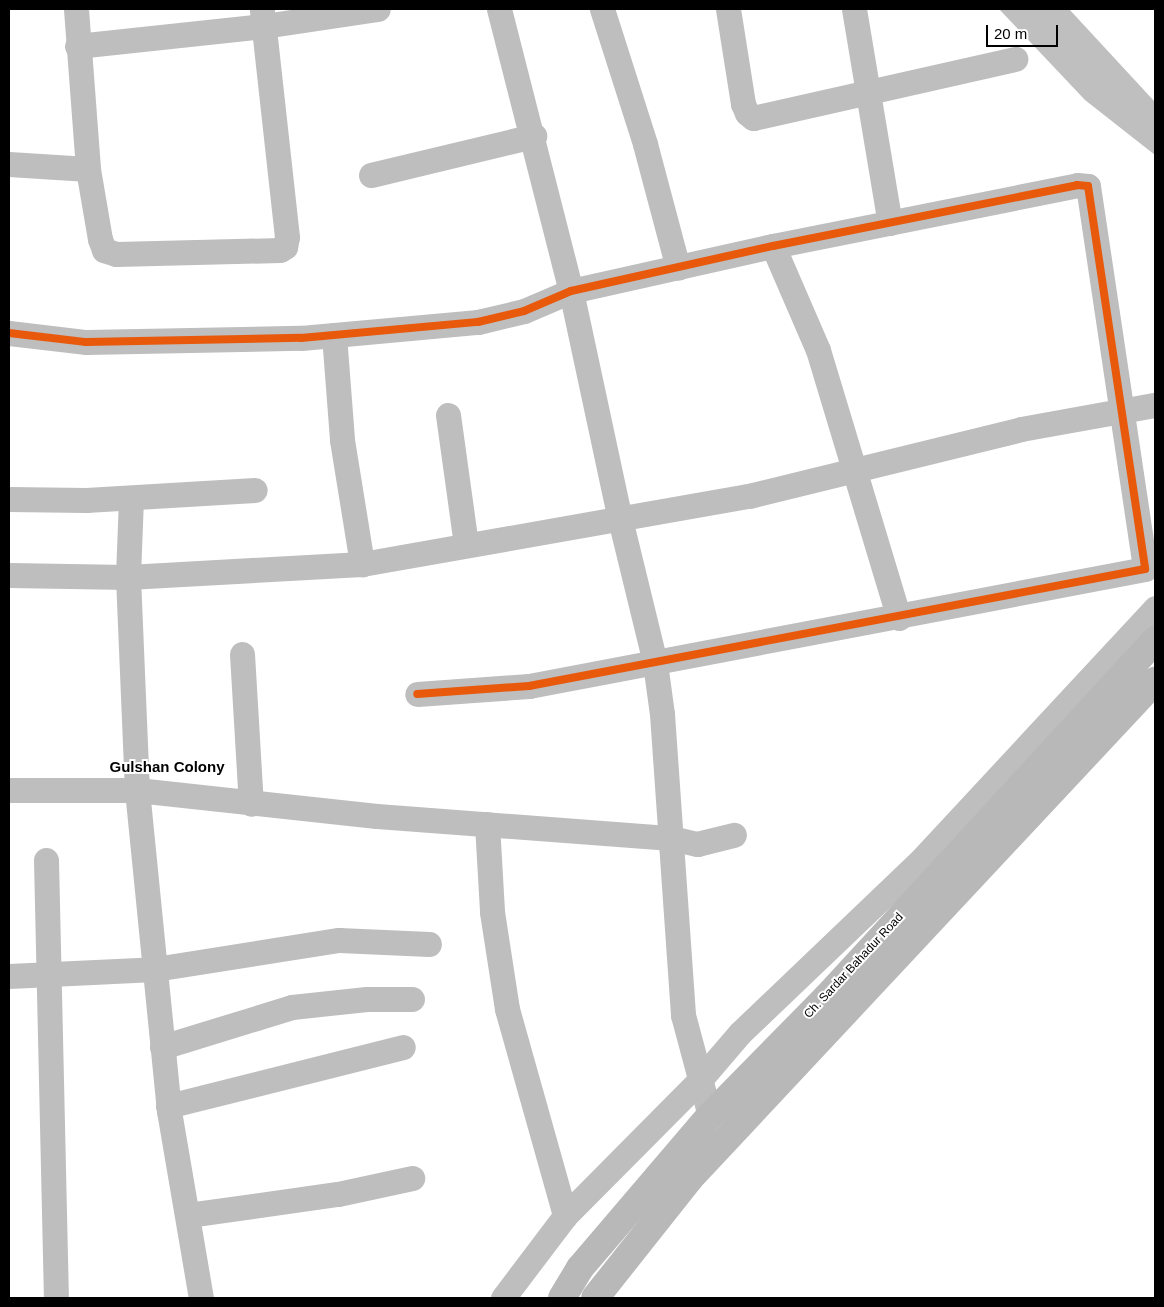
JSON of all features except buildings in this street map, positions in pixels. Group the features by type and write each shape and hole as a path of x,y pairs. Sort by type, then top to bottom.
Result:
{"main road":[{"name":"Ch. Sardar Bahadur Road","path":"562,1298 580,1268 710,1116 827,997 1155,640"},
{"name":"Ch. Sardar Bahadur Road","path":"595,1298 690,1178 1155,681"}],"street":[{"path":"76,9 77,46 88,169 104,250 116,254 280,250 285,247 287,237 263,17"},
{"path":"77,46 263,17 378,9"},
{"path":"499,9 534,136 571,291 620,519 655,663 662,714 683,1015 698,1082 710,1116"},
{"path":"602,9 645,144 678,268"},
{"path":"728,9 743,104 747,113 753,118 870,90 1015,59"},
{"path":"854,9 870,90 890,223"},
{"path":"371,175 534,136"},
{"path":"9,164 88,169"},
{"path":"9,333 86,342 334,335 478,322 524,311 571,291 773,246 1077,185 1088,186 1150,571 529,686 417,694"},
{"path":"773,246 818,350 899,618"},
{"path":"334,335 342,440 362,564"},
{"path":"9,575 128,577 362,564 749,496 1021,429 1155,405"},
{"path":"448,415 466,546"},
{"path":"9,500 131,498 255,490"},
{"path":"131,498 128,577 137,790 168,1106 201,1298"},
{"path":"503,1298 565,1216 698,1082 740,1033 923,858 1155,608"},
{"path":"242,654 251,804"},
{"path":"9,790 137,790 251,804 671,838 698,844 734,835"},
{"path":"487,824 492,912 507,1009 565,1216"},
{"path":"46,860 56,1298"},
{"path":"9,976 155,969 339,940 429,944"},
{"path":"162,1047 292,1007 367,999 412,999"},
{"path":"168,1106 403,1047"},
{"path":"188,1215 338,1194 412,1178"}],"shaded area":[{"path":"999,9 1069,9 1155,102 1155,155 1085,100"}],"cycle path":[{"path":"9,333 86,342 301,338 478,322 524,311 571,291 773,246 1077,185 1088,186 1145,569 529,686 417,694"}],"district":[{"name":"Gulshan Colony","path":"167,767"}]}
